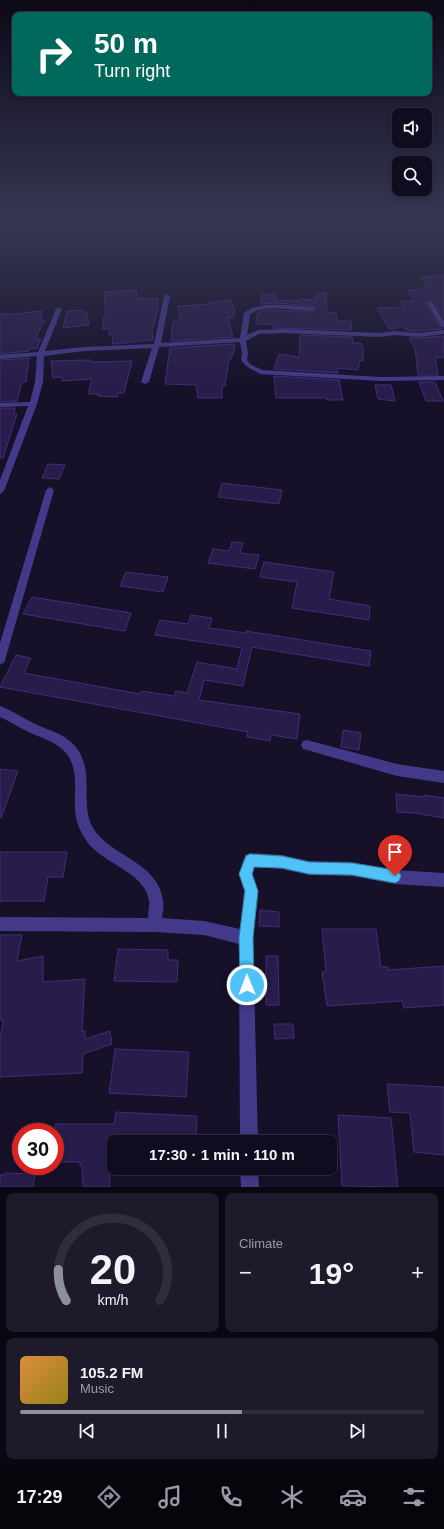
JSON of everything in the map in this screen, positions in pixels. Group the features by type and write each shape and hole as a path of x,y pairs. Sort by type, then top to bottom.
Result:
{"street":[{"path":"145,382 158,344 167,296"},
{"path":"430,303 444,326"},
{"path":"312,309 259,308 250,310 247,313 243,340 245,354 244,360 248,365 260,372 381,379 444,378"},
{"path":"0,491 33,404 39,382 41,354 58,309"},
{"path":"0,357 158,344 229,342 243,340 258,332 284,331 378,335 395,333 419,335 444,332"},
{"path":"0,405 33,404"},
{"path":"0,660 50,490"},
{"path":"0,711 31,727 55,737 71,749 78,761 81,774 82,812 91,838 119,860 139,872 150,884 156,899 155,924"},
{"path":"307,745 397,770 444,777"},
{"path":"249,1135 246,938 251,891 246,874 250,860 282,862 309,868 352,869 395,876 444,880"},
{"path":"0,924 155,924 204,928 246,938"},
{"path":"249,1175 250,1187"}],"building":[{"path":"421,278 444,278 444,318 433,301 429,300 426,303 442,329 419,331 405,330 403,327 389,329 377,308 404,307 400,302 414,300 408,290 427,289 424,285 427,285"},
{"path":"136,290 137,299 157,298 158,309 152,331 153,340 113,344 112,334 109,335 109,329 102,329 104,317 106,317 104,292"},
{"path":"316,293 326,293 327,312 336,313 337,321 351,321 352,330 273,328 273,324 256,324 257,313 260,313 260,311 273,310 306,312 316,310 315,307 312,306 277,303 261,304 262,294 276,294 275,300 299,301 300,299 316,300"},
{"path":"231,300 235,312 233,318 228,317 233,337 171,341 173,322 180,321 178,306 210,304 210,302"},
{"path":"83,310 84,313 87,313 89,325 63,328 67,311"},
{"path":"42,311 41,320 45,320 35,339 41,339 36,349 30,348 29,351 0,354 0,314 21,314"},
{"path":"300,335 352,337 353,343 361,343 363,349 363,361 360,360 358,370 337,368 338,373 274,369 279,354 299,357"},
{"path":"444,336 444,357 435,358 438,375 418,375 415,348 409,338"},
{"path":"234,344 235,347 231,359 229,359 225,386 222,386 222,398 198,398 196,385 165,384 170,348"},
{"path":"29,358 26,382 22,382 17,401 0,402 0,360"},
{"path":"91,360 91,362 132,361 124,393 118,393 117,397 88,394 92,379 62,381 62,377 53,378 51,361"},
{"path":"274,376 339,380 343,400 327,400 327,398 276,398"},
{"path":"419,382 435,382 443,401 426,401"},
{"path":"375,385 391,385 395,401 378,399"},
{"path":"0,408 15,408 14,414 17,414 3,458 0,458"},
{"path":"48,464 65,465 59,479 42,478"},
{"path":"222,483 282,490 279,504 218,497"},
{"path":"232,542 243,543 240,553 259,555 255,569 208,563 213,549 229,551"},
{"path":"264,562 334,572 329,599 370,606 369,620 292,608 297,582 260,577"},
{"path":"126,572 168,577 163,592 120,586"},
{"path":"32,597 131,613 125,631 23,614"},
{"path":"191,615 212,618 209,628 246,633 246,631 371,651 369,666 252,647 243,686 204,680 199,700 300,714 297,739 271,735 270,741 247,737 248,732 0,687 16,655 31,658 24,673 140,694 141,691 174,696 176,691 187,693 197,662 237,669 242,648 155,635 160,620 188,624"},
{"path":"343,730 361,733 359,750 341,747"},
{"path":"0,769 18,771 1,818 0,818"},
{"path":"396,794 424,797 424,795 444,798 444,818 397,812"},
{"path":"0,852 67,852 63,877 48,877 44,901 0,901"},
{"path":"260,910 279,912 279,927 259,926"},
{"path":"322,929 376,929 381,967 388,967 388,970 444,966 444,1005 404,1008 402,1001 327,1006 322,972 326,971"},
{"path":"0,935 22,935 17,961 43,956 43,982 85,979 82,1031 85,1031 85,1039 110,1031 112,1044 83,1054 82,1073 0,1077 0,1041 3,1020 0,1020"},
{"path":"118,949 168,950 168,960 178,960 177,982 114,981"},
{"path":"266,956 278,956 279,1005 266,1005"},
{"path":"274,1024 293,1024 294,1038 275,1039"},
{"path":"115,1049 189,1052 186,1097 109,1093"},
{"path":"387,1084 444,1087 444,1155 414,1152 410,1113 390,1112"},
{"path":"116,1112 197,1116 196,1135 107,1135 107,1175 109,1175 110,1187 83,1187 82,1166 80,1166 80,1162 64,1162 64,1124 114,1124"},
{"path":"338,1115 391,1118 398,1187 342,1186"},
{"path":"5,1173 12,1173 12,1175 35,1175 33,1187 0,1187 0,1175 4,1175"}],"route":[{"path":"247,985 246,938 251,891 246,874 250,860 282,862 309,868 352,869 395,876"}]}
